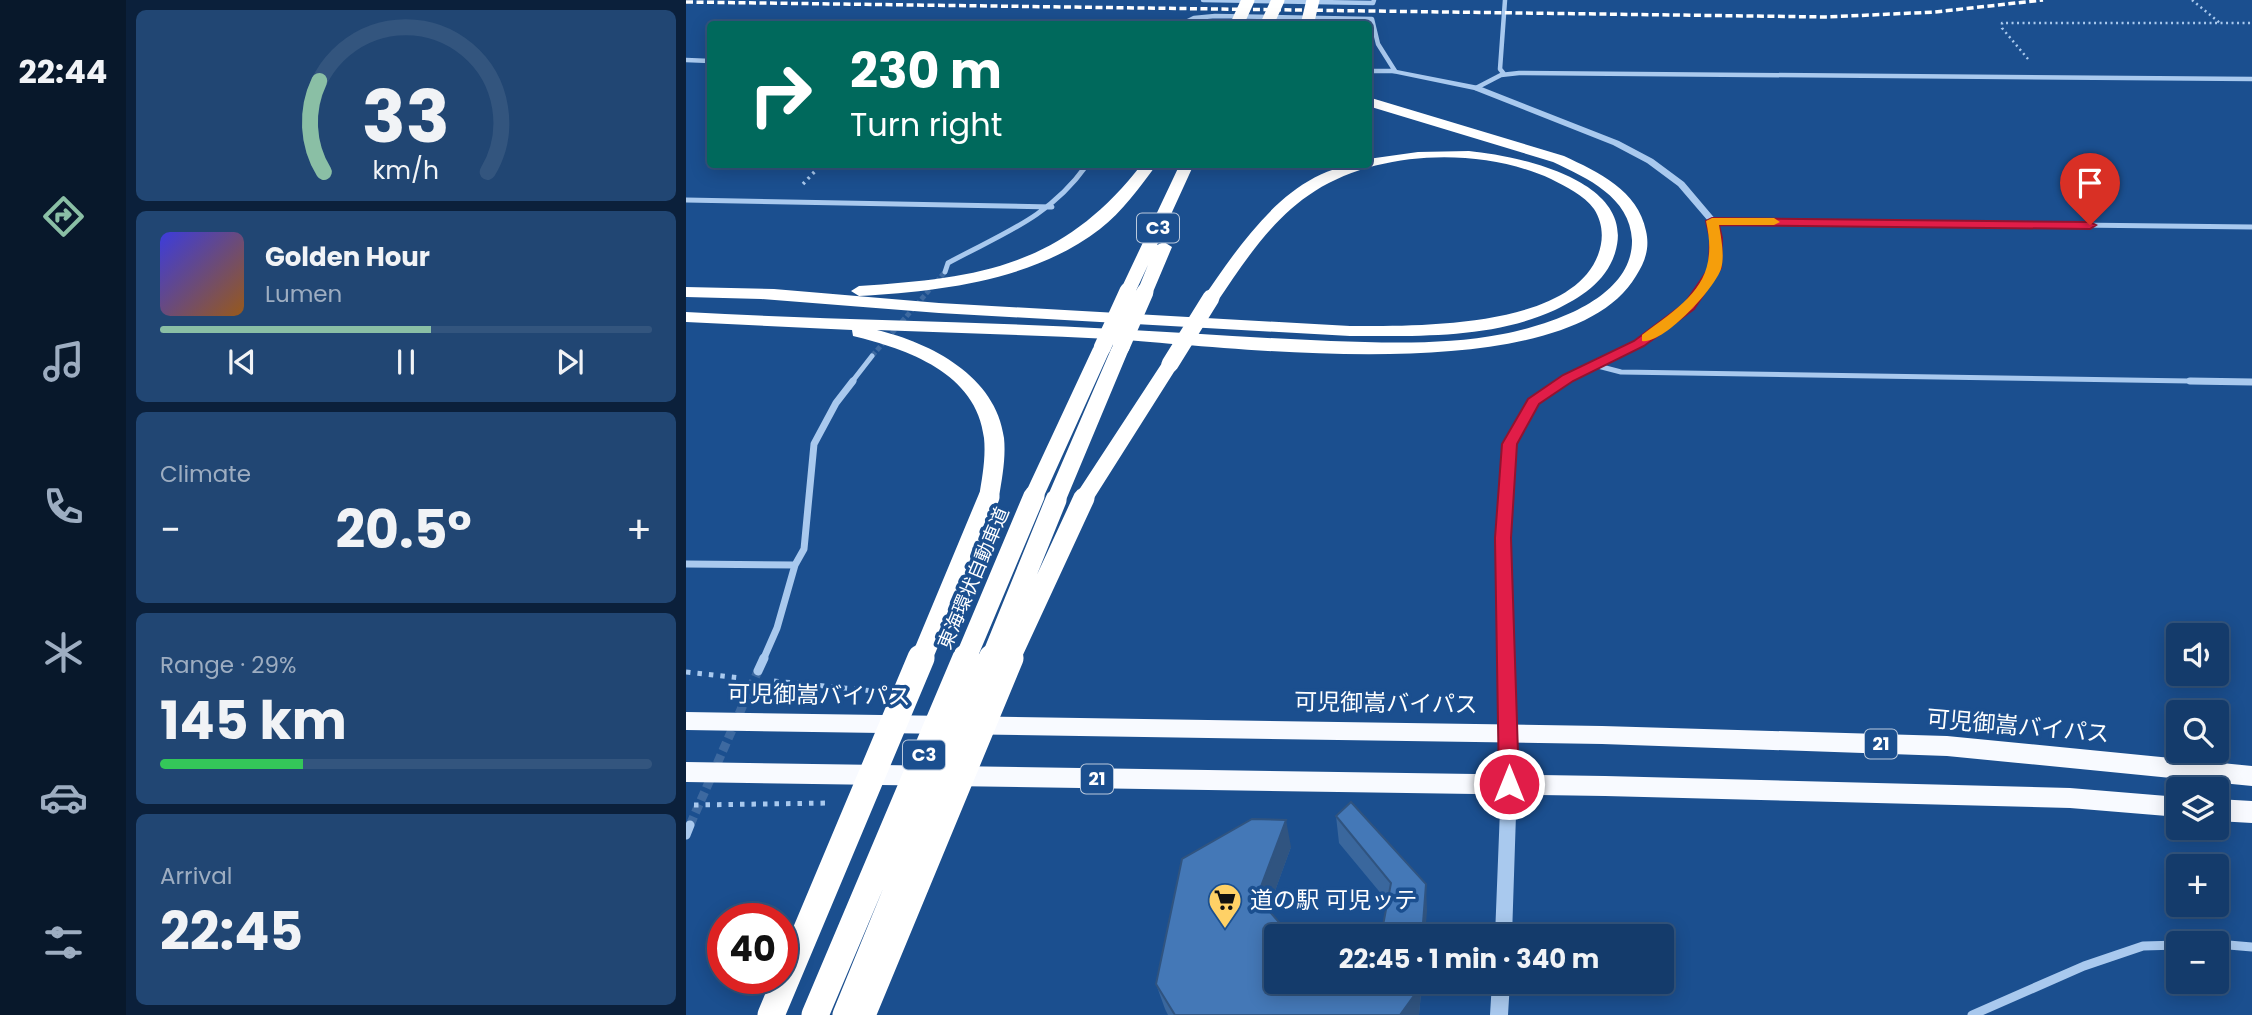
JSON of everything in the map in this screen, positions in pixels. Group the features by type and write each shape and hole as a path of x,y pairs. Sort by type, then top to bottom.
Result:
{"highway":[{"path":"1238,21 1248,0"},
{"path":"1249,21 1258,0"},
{"path":"1268,21 1278,0"},
{"path":"1308,21 1313,0"},
{"path":"735,320 985,327 1348,347 1437,347 1479,343 1555,326 1587,312 1610,297 1628,279 1637,261 1639,229 1622,198 1607,185 1561,161 1372,102"},
{"path":"686,292 762,294 997,311 1350,331 1402,331 1453,328 1500,321 1540,310 1573,294 1595,277 1608,257 1611,236 1607,218 1595,200 1578,187 1536,168 1483,156 1454,154 1424,155 1372,163"},
{"path":"762,294 899,288 996,273 1039,256 1093,226 1146,168"},
{"name":"東海環状自動車道","path":"1137,291 1185,168"},
{"name":"東海環状自動車道","path":"815,1015 1111,348 1198,168"},
{"path":"863,1015 1006,667 1084,499 1211,298 1275,213 1317,183 1356,168"},
{"path":"686,317 834,328 874,335 908,345 937,359 968,385 983,401 993,428 994,460 989,497 771,1015"},
{"name":"東海環状自動車道","path":"846,1015 1045,498"},
{"name":"可児御嵩バイパス","path":"686,721 1508,733 1947,746 2252,776"},
{"name":"21","path":"686,772 1509,784 2070,798 2166,806"},
{"path":"2229,811 2252,812"}],"street":[{"path":"1203,0 1373,3 1374,0"},
{"path":"1504,74 1500,69 1505,0"},
{"path":"1188,21 1214,16 1372,19 1378,44 1395,71"},
{"path":"686,61 707,61"},
{"path":"1372,71 1395,71 1476,88 1616,143 1681,184 1712,221 1716,238 1715,268 1704,289 1675,319 1639,344 1594,365 1533,402 1510,444 1503,538 1509,784 1504,924"},
{"path":"1476,88 1504,74 2252,79"},
{"path":"945,272 948,263 1052,208 1074,185 1085,168"},
{"path":"686,200 1052,208"},
{"path":"1712,221 2252,227"},
{"path":"758,671 777,628 795,565 804,549 814,444 836,403 872,356"},
{"path":"1594,365 1621,372 2252,382"},
{"path":"686,564 795,565"},
{"path":"1972,1015 2096,962 2143,946 2166,945"},
{"path":"2229,945 2252,947"},
{"path":"1499,1015 1500,994"}],"path":[{"path":"2192,0 2220,23"},
{"path":"2043,78 2002,28 2003,23 2252,23"},
{"path":"686,672 743,678"},
{"path":"769,681 874,691"},
{"path":"686,805 834,802"}],"building":[{"path":"1351,802 1426,884 1423,924 1383,924 1391,883 1336,816"},
{"name":"道の駅 可児ッテ","path":"1252,819 1286,820 1257,897 1281,924 1264,924 1264,994 1415,994 1400,1015 1175,1015 1156,984 1182,859"}],"tunnel":[{"path":"872,356 945,272"},
{"path":"690,825 758,671"}],"railway":[{"path":"686,2 1827,17 1935,12 2043,0"}],"slow traffic":[{"path":"1647,338 1675,319 1704,289 1715,268 1716,238 1712,221 1774,222"}],"place":[{"name":"道の駅 可児ッテ","path":"1225,930"}],"route":[{"path":"1509,784 1503,538 1510,444 1533,402 1568,378 1639,344 1689,306 1704,289 1715,268 1716,238 1712,221 2090,225"}]}
